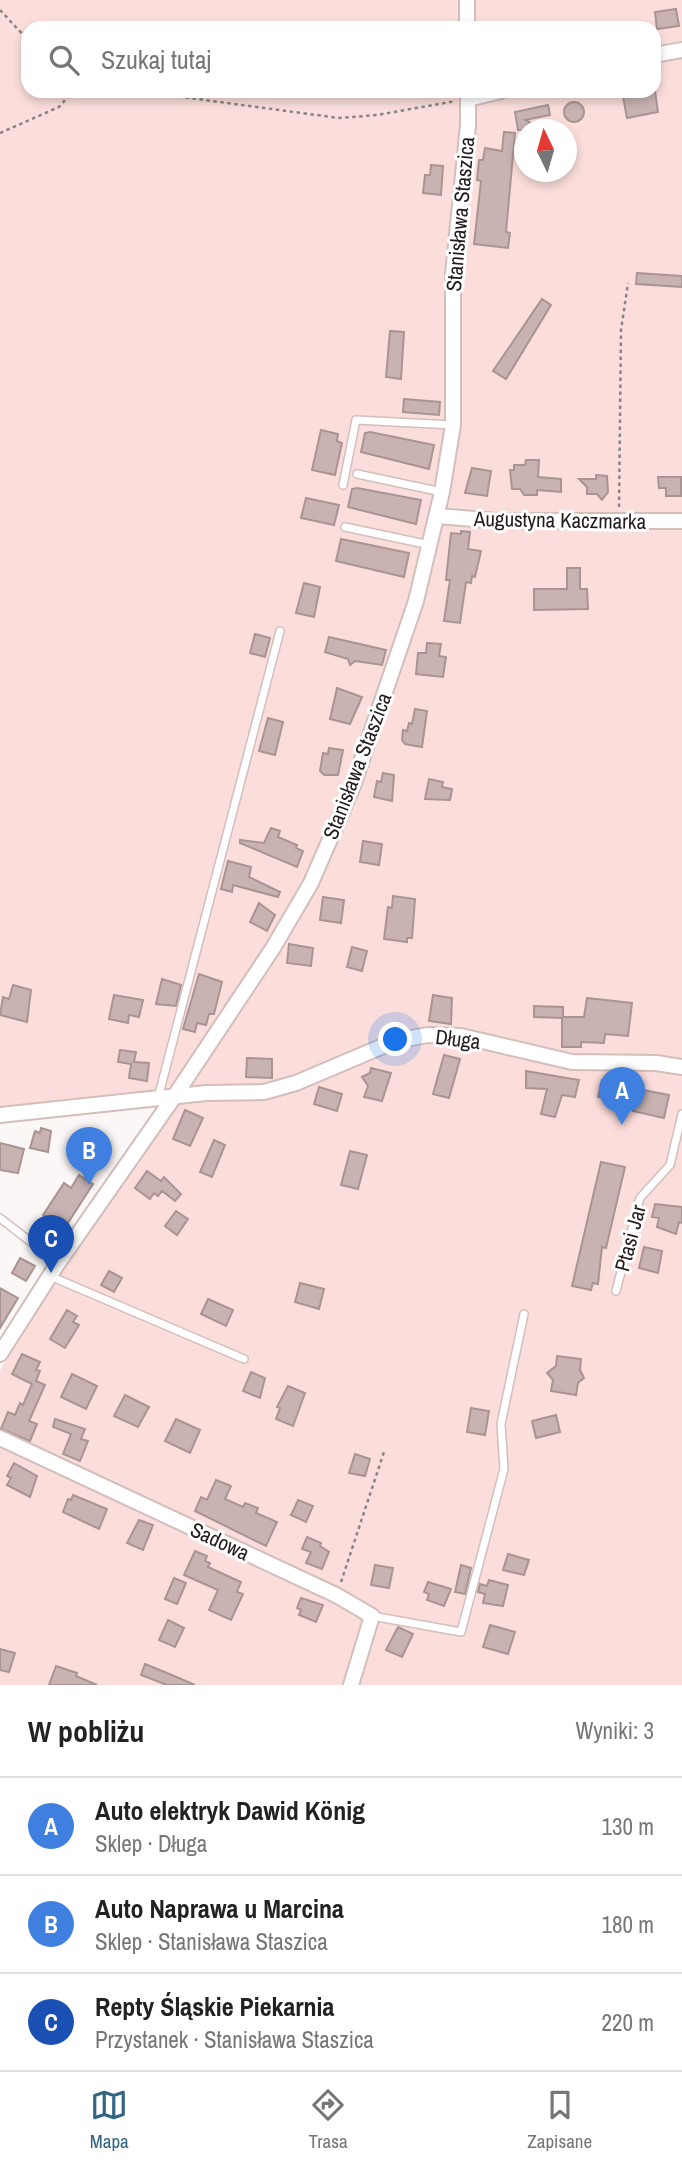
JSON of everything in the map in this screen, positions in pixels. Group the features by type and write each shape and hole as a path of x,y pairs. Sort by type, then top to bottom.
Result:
{"street":[{"path":"467,0 467,21"},
{"path":"661,54 682,50"},
{"name":"Stanisława Staszica","path":"0,1354 49,1276 174,1097 273,948 311,883 362,761 431,545 453,425 453,285 468,125 468,98"},
{"name":"Augustyna Kaczmarka","path":"438,516 497,521 682,522"},
{"name":"Długa","path":"0,1115 158,1098 264,1092 296,1083 396,1041 428,1035 469,1037 572,1062 656,1063 682,1067"},
{"name":"Sadowa","path":"0,1438 336,1595 372,1616"},
{"path":"351,1685 372,1616"}],"lane":[{"path":"343,485 356,421 453,425"},
{"path":"357,474 442,492"},
{"path":"345,527 431,545"},
{"path":"158,1098 280,631"},
{"name":"Ptasi Jar","path":"616,1291 640,1198 670,1164 682,1114"},
{"path":"0,1218 58,1263"},
{"path":"49,1276 244,1359"},
{"path":"372,1616 461,1632 504,1469 501,1424 524,1314"}],"path":[{"path":"0,10 21,32"},
{"path":"0,133 59,107 67,98"},
{"path":"189,98 339,118 377,115 454,98"},
{"path":"619,521 621,330 628,283"},
{"path":"336,1595 384,1452"}],"shaded area":[{"path":"0,0 682,0 682,1685 0,1685 0,1371 26,1321 186,1085 0,1111"}],"building":[{"path":"676,9 679,26 661,28 661,21 656,21 655,12"},
{"path":"623,98 656,98 658,112 627,118"},
{"path":"570,103 578,103 583,108 583,116 578,121 565,116 565,108"},
{"path":"548,105 550,115 516,119 515,112"},
{"path":"504,132 514,133 506,232 510,233 508,248 474,244 481,181 477,180 479,160 483,160 485,148 502,151"},
{"path":"431,165 443,166 441,195 423,193 425,175 430,175"},
{"path":"637,273 682,276 682,287 636,284"},
{"path":"542,299 551,305 506,379 493,371"},
{"path":"390,331 404,332 401,379 386,377"},
{"path":"404,399 440,402 439,415 403,412"},
{"path":"321,430 338,434 337,441 342,443 335,475 312,470"},
{"path":"365,433 434,445 429,469 361,452"},
{"path":"526,460 539,460 538,477 561,479 561,492 537,490 537,495 524,495 520,489 512,489 510,470 514,470 514,465 525,465"},
{"path":"472,468 491,471 487,496 465,493"},
{"path":"596,475 607,476 608,492 602,500 597,494 587,494 587,487 579,479 596,479"},
{"path":"658,477 681,477 681,496 666,496 666,488 659,488"},
{"path":"352,489 421,500 416,524 348,507"},
{"path":"306,498 339,505 334,525 301,518"},
{"path":"461,531 470,532 468,549 481,551 475,577 472,576 471,583 466,582 460,623 444,621 450,580 446,580 451,533 461,534"},
{"path":"341,539 409,553 404,577 336,561"},
{"path":"567,568 580,568 580,589 587,589 588,609 534,610 534,589 567,589"},
{"path":"304,583 320,587 314,617 296,613"},
{"path":"255,634 270,638 265,657 250,653"},
{"path":"329,637 386,650 382,665 355,661 350,665 348,659 325,652"},
{"path":"427,643 441,644 439,656 446,657 443,677 416,674 418,653 426,653"},
{"path":"337,688 362,697 350,724 330,719"},
{"path":"415,709 427,711 422,747 405,744 402,740 403,730 407,731 409,723 412,724"},
{"path":"268,718 283,722 275,755 259,751"},
{"path":"329,748 343,750 338,775 324,775 320,771 323,753 328,754"},
{"path":"383,773 394,775 392,801 374,797 377,781 381,782"},
{"path":"429,779 443,782 442,787 452,789 450,800 425,799"},
{"path":"271,828 280,831 278,837 297,845 296,848 303,851 297,867 240,843 240,840 264,843"},
{"path":"363,841 382,844 379,865 360,862"},
{"path":"228,861 251,867 249,877 280,892 278,897 233,885 232,892 221,889"},
{"path":"393,896 415,899 412,938 407,938 407,942 384,939 388,907 392,908"},
{"path":"323,897 344,900 341,923 320,920"},
{"path":"259,903 275,915 267,931 250,922"},
{"path":"289,944 313,948 311,966 287,963"},
{"path":"352,947 367,951 362,971 347,967"},
{"path":"199,974 222,982 214,1014 209,1014 206,1025 197,1023 195,1032 183,1029"},
{"path":"162,979 181,985 176,1006 156,1004"},
{"path":"13,985 31,990 27,1022 0,1015 3,997 9,999"},
{"path":"114,995 143,1000 139,1017 129,1015 128,1023 109,1019"},
{"path":"433,995 452,998 451,1024 429,1021"},
{"path":"587,998 632,1003 628,1036 605,1034 604,1043 581,1042 581,1047 562,1047 562,1018 534,1017 534,1006 563,1007 563,1017 584,1017"},
{"path":"120,1050 136,1052 134,1062 149,1063 147,1081 129,1078 131,1064 118,1062"},
{"path":"444,1055 460,1059 449,1098 433,1094"},
{"path":"247,1058 272,1059 272,1078 246,1077"},
{"path":"371,1068 391,1073 382,1101 364,1097 368,1086 362,1077 370,1073"},
{"path":"526,1071 579,1080 575,1097 562,1095 555,1117 541,1114 547,1089 526,1088"},
{"path":"602,1080 620,1084 616,1101 598,1097"},
{"path":"319,1087 342,1094 337,1111 314,1104"},
{"path":"638,1089 669,1095 664,1118 633,1111"},
{"path":"185,1110 203,1118 190,1146 173,1139"},
{"path":"41,1128 51,1131 48,1152 30,1148 35,1131 40,1133"},
{"path":"214,1140 225,1145 212,1177 200,1172"},
{"path":"0,1143 24,1149 18,1173 0,1170"},
{"path":"350,1151 367,1155 358,1189 341,1185"},
{"path":"601,1162 625,1167 606,1248 602,1247 598,1284 593,1283 591,1290 572,1286"},
{"path":"147,1171 161,1181 164,1177 181,1194 175,1201 162,1191 158,1196 154,1193 150,1199 135,1188"},
{"path":"79,1175 93,1184 64,1229 43,1215 64,1183 71,1188"},
{"path":"655,1204 682,1207 682,1223 679,1222 676,1234 657,1227 659,1218 652,1217"},
{"path":"176,1211 188,1219 177,1235 165,1226"},
{"path":"644,1247 662,1251 658,1273 639,1268"},
{"path":"20,1258 35,1266 26,1281 12,1273"},
{"path":"109,1271 122,1278 114,1292 101,1285"},
{"path":"300,1283 324,1289 319,1309 295,1302"},
{"path":"0,1288 18,1298 0,1328"},
{"path":"208,1299 233,1310 226,1326 201,1314"},
{"path":"67,1310 77,1316 73,1322 79,1325 65,1348 50,1339"},
{"path":"22,1354 40,1362 36,1370 40,1371 36,1381 45,1385 29,1421 37,1424 30,1441 1,1429 8,1412 15,1415 20,1403 23,1405 32,1384 12,1374"},
{"path":"557,1356 581,1359 580,1370 584,1378 578,1383 576,1395 551,1391 553,1380 547,1373 556,1366"},
{"path":"251,1372 265,1378 260,1398 243,1391"},
{"path":"72,1374 97,1386 86,1409 61,1397"},
{"path":"288,1386 305,1393 293,1426 276,1419 280,1408 277,1407"},
{"path":"125,1395 149,1407 138,1427 114,1416"},
{"path":"471,1408 489,1411 485,1435 467,1432"},
{"path":"556,1415 560,1432 536,1438 532,1421"},
{"path":"55,1419 85,1429 81,1439 88,1441 80,1461 63,1454 71,1434 53,1427"},
{"path":"176,1419 200,1430 190,1453 165,1441"},
{"path":"355,1454 370,1459 365,1476 349,1473"},
{"path":"14,1463 37,1476 30,1497 7,1485 11,1478 7,1476"},
{"path":"216,1480 231,1486 225,1499 243,1507 245,1503 258,1508 256,1513 277,1522 266,1546 195,1511 201,1497 207,1500"},
{"path":"73,1495 107,1509 99,1529 63,1512 68,1499 71,1500"},
{"path":"298,1500 313,1506 306,1522 291,1515"},
{"path":"139,1520 153,1525 143,1550 127,1543"},
{"path":"307,1537 321,1543 320,1546 329,1552 322,1569 306,1563 311,1552 302,1549"},
{"path":"195,1551 207,1556 205,1561 210,1563 208,1567 241,1582 237,1592 243,1594 231,1620 209,1610 218,1590 184,1575"},
{"path":"508,1554 529,1560 524,1575 503,1570"},
{"path":"375,1565 393,1568 389,1588 371,1585"},
{"path":"461,1565 471,1568 465,1594 455,1592"},
{"path":"174,1578 186,1583 177,1604 165,1599"},
{"path":"489,1580 508,1585 503,1606 483,1603 485,1594 478,1592 480,1584 487,1586"},
{"path":"428,1582 451,1589 444,1606 427,1600 429,1594 424,1592"},
{"path":"301,1598 323,1605 316,1622 299,1615 301,1610 297,1608"},
{"path":"168,1620 184,1628 175,1647 159,1640"},
{"path":"490,1625 515,1632 508,1654 483,1647"},
{"path":"398,1627 413,1634 402,1657 386,1650"},
{"path":"0,1649 15,1653 9,1672 0,1670"},
{"path":"145,1664 195,1685 167,1685 141,1675"},
{"path":"56,1666 77,1673 76,1676 97,1685 49,1685"}],"place":[{"name":"Auto elektryk Dawid König","path":"622,1125"},
{"name":"Auto Naprawa u Marcina","path":"89,1185"},
{"name":"Repty Śląskie Piekarnia","path":"51,1273"}]}
